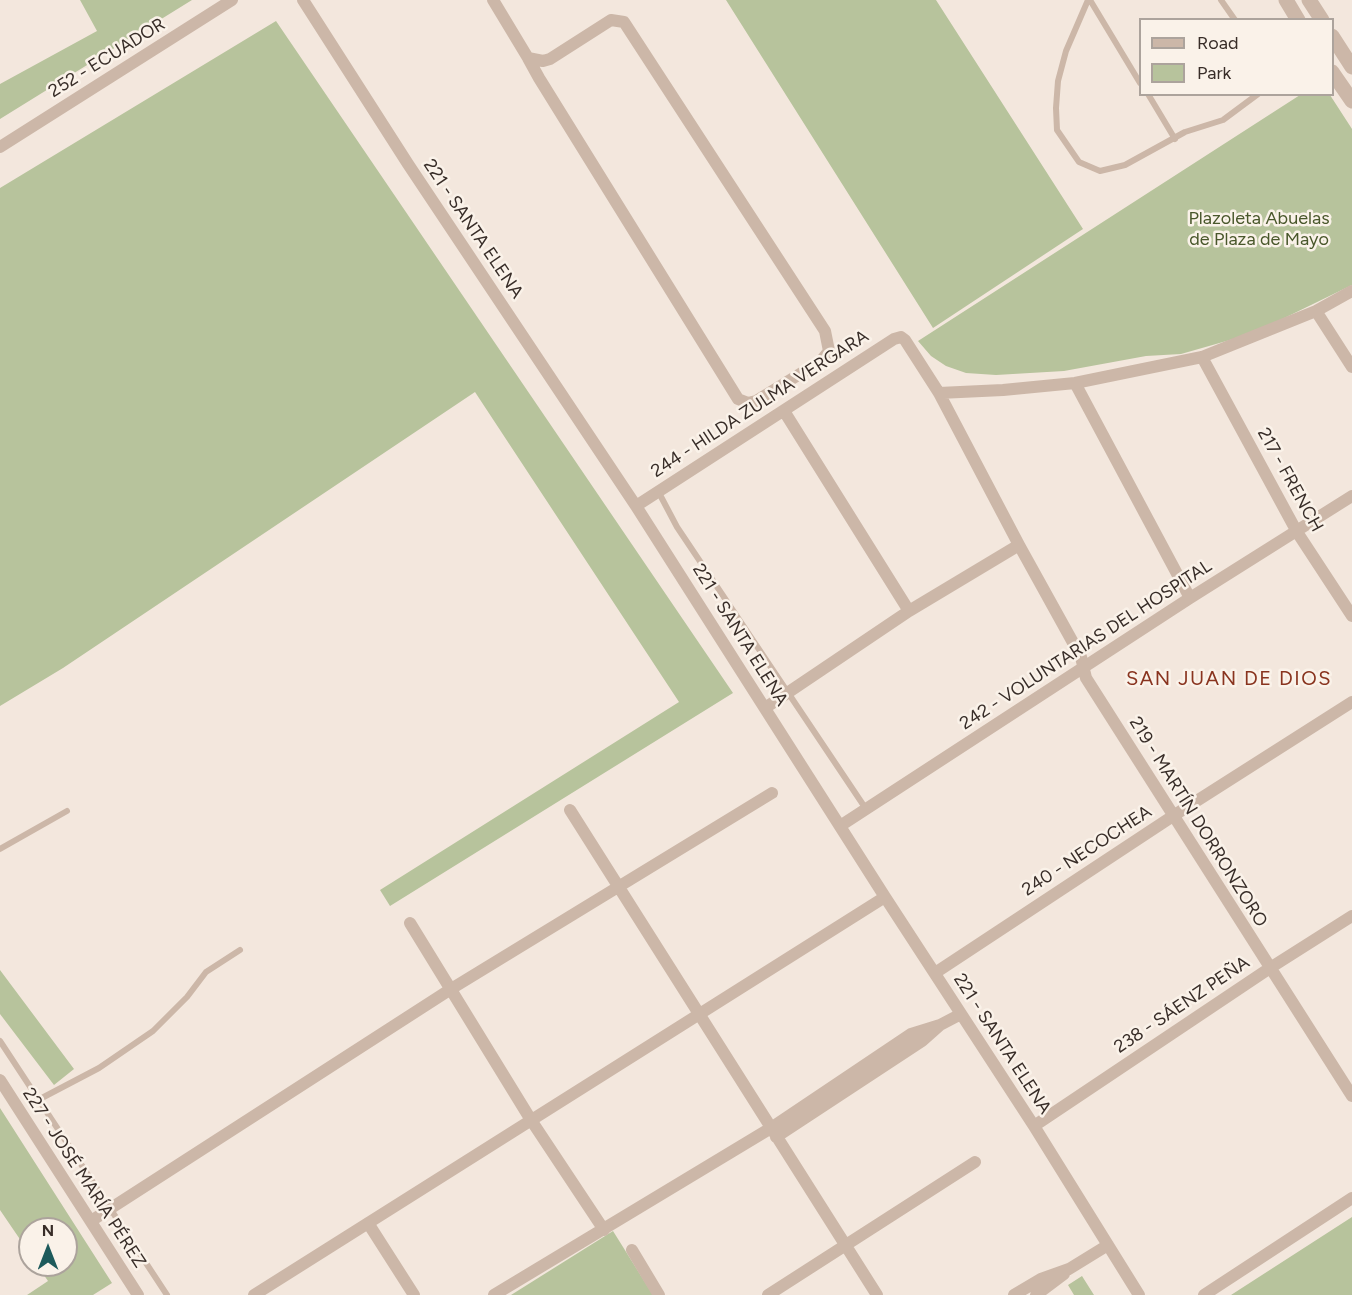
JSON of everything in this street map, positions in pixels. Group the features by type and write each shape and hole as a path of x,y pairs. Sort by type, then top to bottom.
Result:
{"street":[{"name":"252 - ECUADOR","path":"0,147 232,0"},
{"name":"221 - SANTA ELENA","path":"303,0 408,164 636,506 1034,1126 1139,1295"},
{"path":"494,0 528,58 738,399 748,403 756,401 820,361 829,351 825,331 624,22 611,20 550,59 543,61 528,58"},
{"path":"1286,0 1297,18"},
{"path":"1309,0 1321,18"},
{"path":"1334,39 1352,67"},
{"path":"1334,75 1352,101"},
{"path":"939,393 1040,388 1202,357 1316,311 1352,291"},
{"path":"1316,311 1352,367"},
{"name":"244 - HILDA ZULMA VERGARA","path":"636,506 894,339 905,340"},
{"name":"219 - MARTÍN DORRONZORO","path":"905,340 939,393 1018,545 1081,657 1086,678 1352,1096"},
{"name":"217 - FRENCH","path":"1202,357 1297,532 1352,616"},
{"path":"1075,383 1190,598"},
{"path":"784,411 909,611"},
{"name":"242 - VOLUNTARIAS DEL HOSPITAL","path":"840,826 1190,598 1352,496"},
{"path":"765,708 909,611 1018,545"},
{"name":"240 - NECOCHEA","path":"935,973 1173,816 1352,702"},
{"path":"91,1221 451,989 772,793"},
{"path":"570,810 877,1295"},
{"path":"254,1295 885,897"},
{"name":"238 - SÁENZ PEÑA","path":"1034,1126 1352,916"},
{"path":"410,923 531,1120 604,1230"},
{"path":"494,1295 773,1133 911,1035 940,1025 961,1014"},
{"name":"227 - JOSÉ MARÍA PÉREZ","path":"0,1080 138,1295"},
{"path":"768,1295 975,1162"},
{"path":"1204,1295 1352,1198"},
{"path":"368,1223 414,1295"},
{"path":"1036,1295 1069,1269 1108,1245"},
{"path":"632,1250 659,1295"},
{"path":"1014,1295 1041,1279 1069,1269"}],"lane":[{"path":"1089,0 1139,81"},
{"path":"1089,0 1066,51 1058,81 1056,108 1057,130 1079,162 1100,171 1125,165 1185,132 1223,120 1255,96"},
{"path":"1221,0 1234,18"},
{"path":"1149,96 1175,139"},
{"name":"221 - SANTA ELENA","path":"658,491 677,527 866,809"},
{"path":"0,849 67,811"},
{"path":"38,1100 99,1068 153,1031 187,998 206,972 240,950"},
{"path":"0,1041 167,1295"}],"green space":[{"path":"80,0 192,0 0,119 0,84 97,31"},
{"path":"726,0 936,0 1083,229 933,328"},
{"path":"276,21 733,693 390,906 380,890 679,702 475,392 63,668 0,706 0,188"},
{"name":"Plazoleta Abuelas de Plaza de Mayo","path":"1298,96 1331,96 1352,129 1352,285 1270,325 1230,340 1181,354 1146,356 1064,371 996,375 966,373 946,366 931,356 918,341"},
{"path":"0,970 74,1069 54,1085 0,1014"},
{"path":"0,1108 70,1217 18,1217 18,1236 0,1210"},
{"path":"1352,1217 1352,1295 1231,1295"},
{"path":"78,1230 112,1283 93,1295 27,1295 48,1281 45,1277 78,1277"},
{"path":"613,1231 653,1295 511,1295"},
{"path":"1082,1276 1094,1295 1074,1295 1068,1285"}],"district":[{"name":"SAN JUAN DE DIOS","path":"1229,679"}]}
